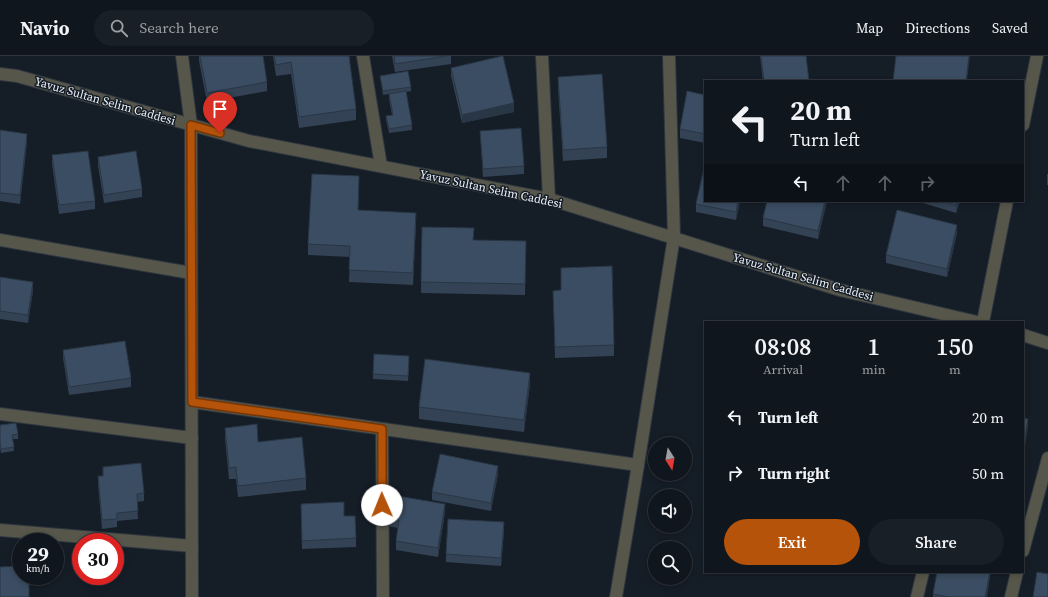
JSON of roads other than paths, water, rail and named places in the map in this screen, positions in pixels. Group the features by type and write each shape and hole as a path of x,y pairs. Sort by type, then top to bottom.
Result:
{"street":[{"path":"182,56 191,125 192,597"},
{"path":"363,56 381,166"},
{"path":"542,56 549,199"},
{"path":"616,597 674,238 670,56"},
{"path":"1024,120 1037,56"},
{"name":"Yavuz Sultan Selim Caddesi","path":"0,74 17,76 249,140 549,199 840,290 973,321"},
{"path":"983,321 1008,202"},
{"path":"0,240 191,273"},
{"path":"1024,335 1048,342"},
{"path":"192,402 638,465"},
{"path":"0,414 192,438"},
{"path":"382,429 383,597"},
{"path":"1024,547 1048,458"},
{"path":"0,530 192,546"},
{"path":"917,597 923,573"},
{"path":"1010,597 1017,573"}]}
